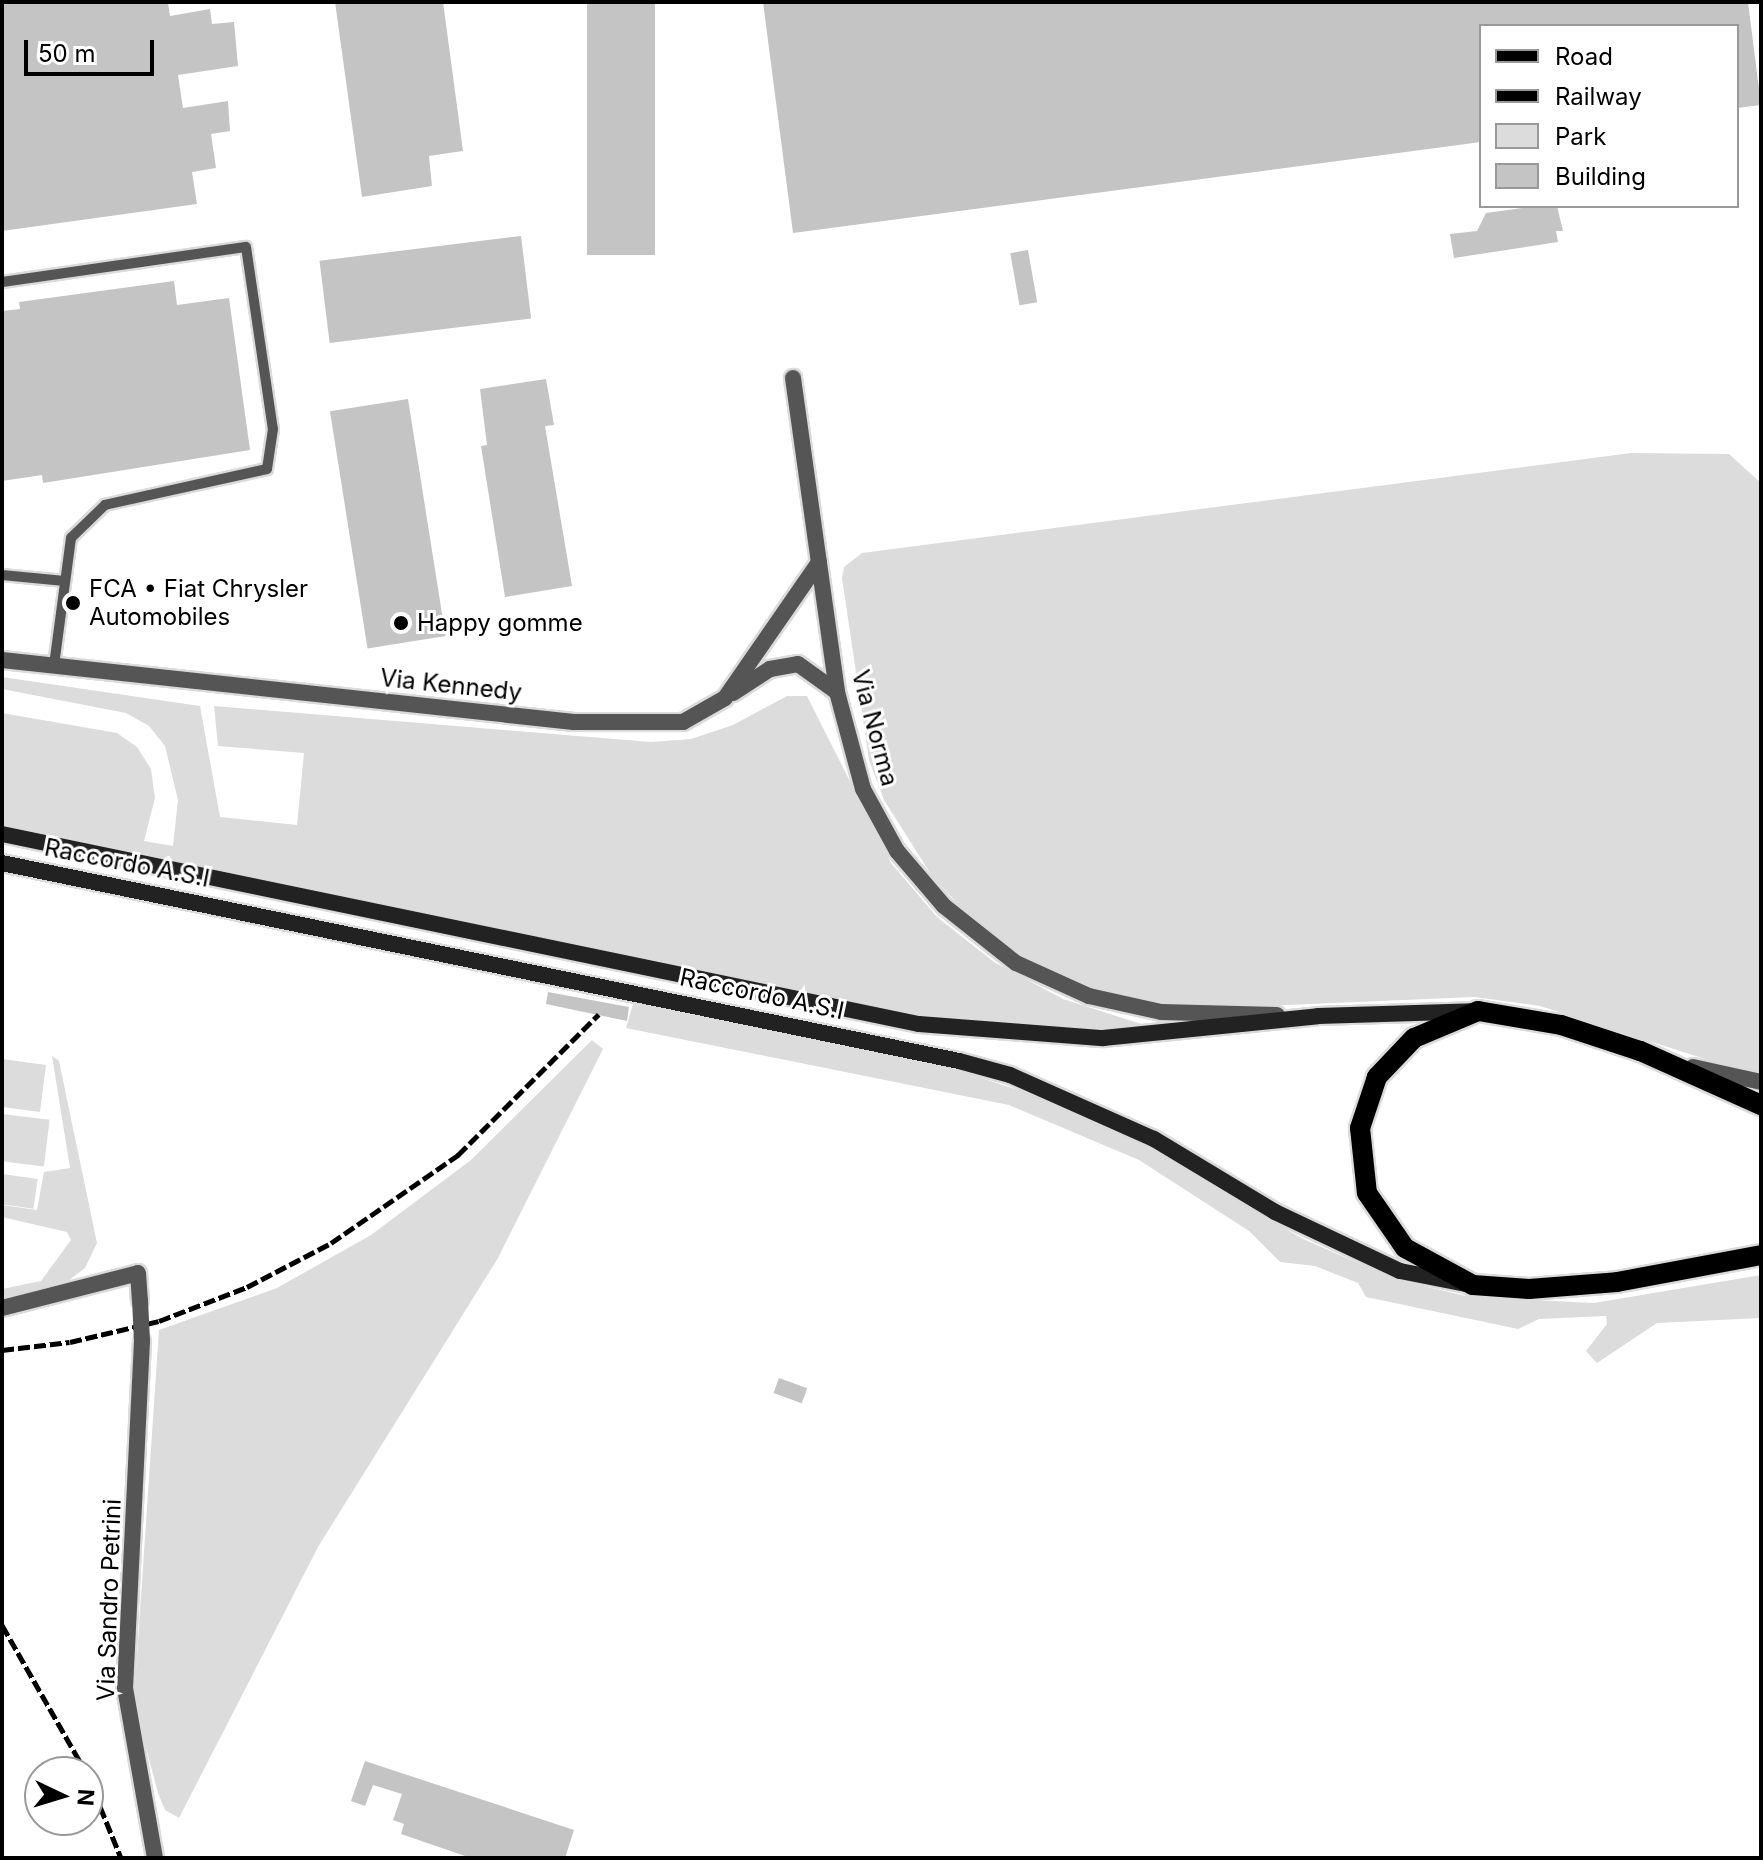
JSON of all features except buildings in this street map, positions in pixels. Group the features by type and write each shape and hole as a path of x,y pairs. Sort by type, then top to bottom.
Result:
{"main road":[{"path":"1761,1105 1640,1051 1532,1017 1478,1011 1414,1038 1377,1077 1360,1128 1367,1193 1405,1248 1473,1285 1529,1289 1617,1282 1761,1255"}],"street":[{"name":"Via Norma","path":"793,378 837,692 863,789 897,851 944,906 1016,963 1089,996 1161,1012 1318,1016"},
{"name":"Via Kennedy","path":"2,660 574,722 683,722 725,698 819,562"},
{"path":"725,698 770,669 798,664 837,692"},
{"name":"Raccordo A.S.I","path":"2,834 919,1024 1103,1038 1318,1016 1478,1011"},
{"name":"Raccordo A.S.I","path":"2,863 959,1061 1010,1075 1154,1139 1275,1212 1400,1271 1473,1285"},
{"path":"1640,1051 1731,1078 1761,1082"},
{"name":"Via Sandro Petrini","path":"2,1308 138,1273 142,1341 125,1688 155,1858"}],"lane":[{"path":"2,282 246,247 273,429 267,469 105,505 71,538 54,665"},
{"path":"2,575 65,581"}],"green space":[{"path":"1631,453 1729,454 1761,483 1761,1077 1540,1006 1474,997 1191,1009 1092,991 1033,962 970,917 932,876 884,800 869,760 842,578 844,567 862,553"},
{"path":"2,677 200,706 220,817 297,825 304,753 218,746 214,706 651,742 691,739 733,725 787,696 807,696 891,863 937,917 994,962 1063,999 1151,1027 1091,1030 936,1018 2,824 2,713 117,733 137,747 151,769 155,798 144,841 173,846 178,800 165,746 149,726 126,713 2,689"},
{"path":"633,1004 954,1069 1064,1105 1130,1134 1301,1238 1394,1279 1470,1297 1594,1303 1761,1275 1761,1318 1657,1323 1597,1363 1586,1351 1607,1324 1606,1316 1539,1319 1518,1329 1366,1297 1358,1283 1315,1266 1280,1262 1249,1231 1139,1160 1009,1105 626,1028"},
{"path":"592,1040 603,1049 498,1258 318,1547 179,1818 165,1810 158,1793 138,1718 135,1685 159,1330 277,1288 371,1235 471,1160"},
{"path":"52,1056 59,1061 97,1243 85,1268 69,1280 2,1301 2,1289 41,1281 71,1240 67,1232 2,1217 2,1205 37,1210 44,1172 70,1168"},
{"path":"2,1059 46,1065 40,1112 2,1107"},
{"path":"2,1114 50,1120 44,1166 2,1161"},
{"path":"2,1174 38,1179 33,1209 2,1204"}],"railway":[{"path":"2,1350 70,1342 159,1321 247,1287 331,1243 458,1155 599,1014"},
{"path":"2,1625 77,1756"},
{"path":"104,1816 121,1858"}],"place":[{"name":"FCA • Fiat Chrysler Automobiles","path":"73,603"},
{"name":"Happy gomme","path":"401,623"}]}
